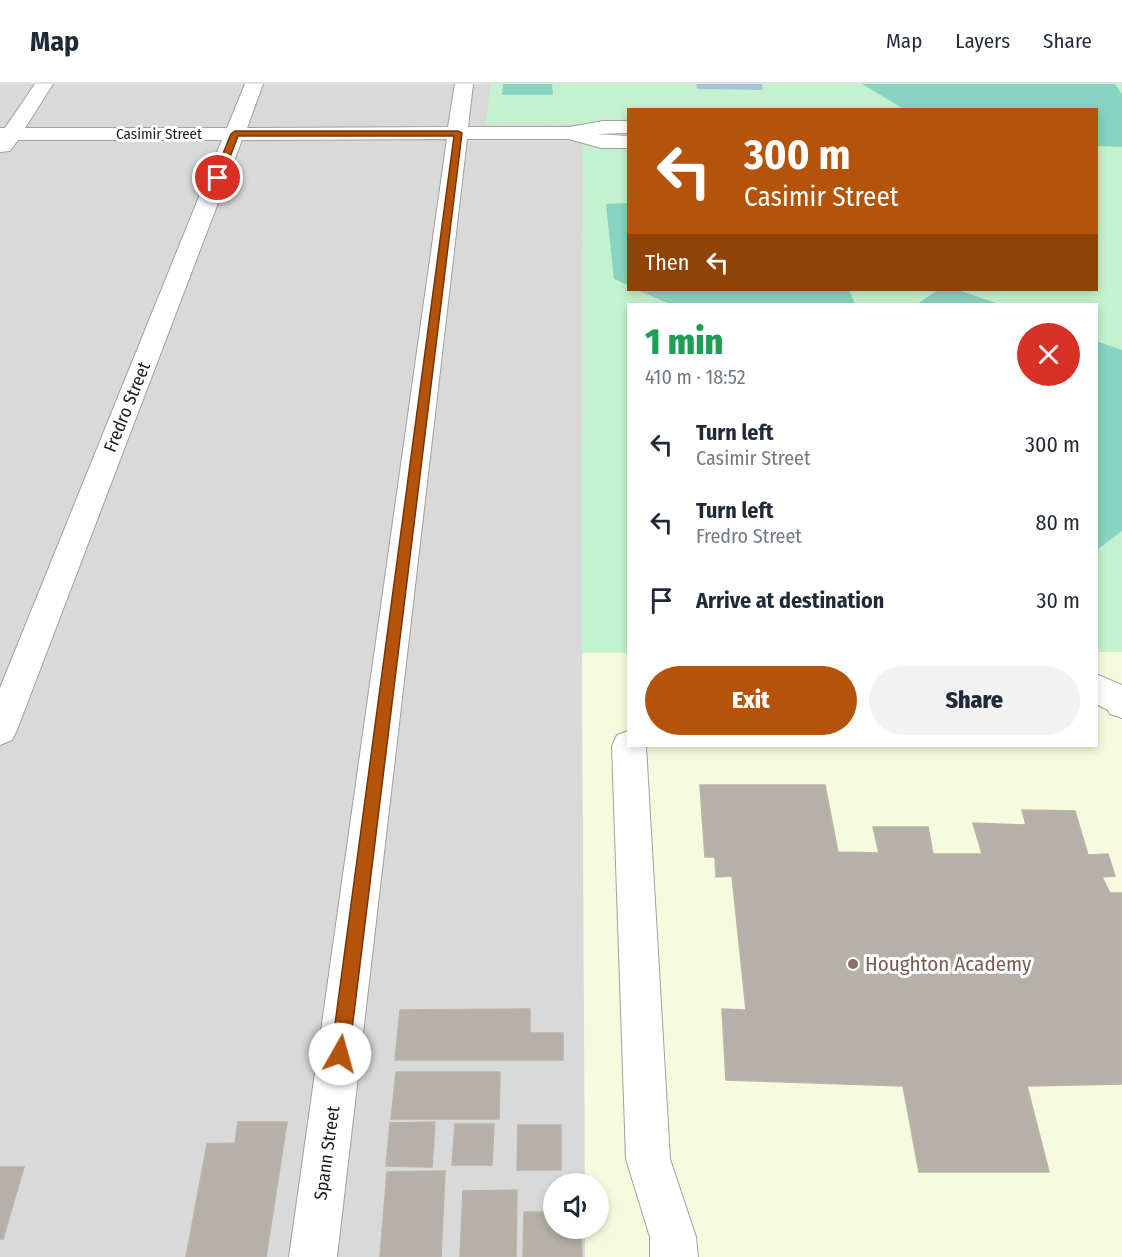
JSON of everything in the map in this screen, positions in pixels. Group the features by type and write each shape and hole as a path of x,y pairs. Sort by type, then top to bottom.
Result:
{"street":[{"path":"4,140 44,84"},
{"name":"Fredro Street","path":"0,730 254,84"},
{"name":"Spann Street","path":"313,1257 464,84"},
{"path":"570,133 603,127 627,127"},
{"path":"570,133 601,142 627,142"},
{"name":"Casimir Street","path":"4,140 235,134 570,133"},
{"path":"1098,689 1120,700 1122,704"},
{"path":"629,747 648,1159 673,1237 674,1257"}],"shaded area":[{"path":"0,84 491,84 486,125 583,124 582,653 585,1173 543,1173 543,1239 585,1239 585,1257 0,1257"},
{"path":"503,84 552,84 553,95 502,95"},
{"path":"696,84 762,84 763,90 697,89"},
{"path":"862,84 1115,84 1122,94 1122,147 1098,146 1098,108 902,108"},
{"path":"627,203 627,285 614,279 606,204"},
{"path":"639,291 849,291 855,303 668,303"},
{"path":"936,291 961,291 996,303 918,303"},
{"path":"1098,342 1122,350 1122,531 1098,549"},
{"name":"Houghton Academy","path":"1098,652 1122,652 1122,1257 585,1257 585,1239 609,1239 609,1173 585,1173 582,653 627,653 627,747 1098,747"}],"green space":[{"path":"491,84 1122,84 1122,652 1098,652 1098,303 627,303 627,653 582,653 583,124 486,125"}],"building":[{"path":"700,785 825,785 838,852 879,853 873,827 928,827 933,854 982,854 973,823 1026,825 1022,810 1075,811 1088,855 1108,854 1115,876 1102,877 1110,893 1122,893 1122,1084 1027,1086 1049,1172 919,1172 903,1086 726,1080 722,1009 746,1010 732,876 716,877 715,857 705,857"},
{"path":"530,1009 530,1033 563,1033 563,1060 395,1060 400,1010"},
{"path":"396,1072 500,1072 499,1119 391,1119"},
{"path":"238,1122 287,1122 266,1257 186,1257 207,1144 235,1143"},
{"path":"435,1122 432,1167 386,1166 390,1123"},
{"path":"455,1124 494,1124 492,1165 452,1165"},
{"path":"518,1125 561,1125 561,1170 517,1170"},
{"path":"0,1167 24,1167 3,1239 0,1239"},
{"path":"445,1171 441,1257 380,1257 387,1172"},
{"path":"517,1190 516,1257 460,1257 463,1191"},
{"path":"524,1212 543,1212 543,1239 581,1239 582,1257 523,1257"}],"place":[{"name":"Houghton Academy","path":"853,964"}],"route":[{"path":"218,178 235,134 458,133 340,1054"}]}
